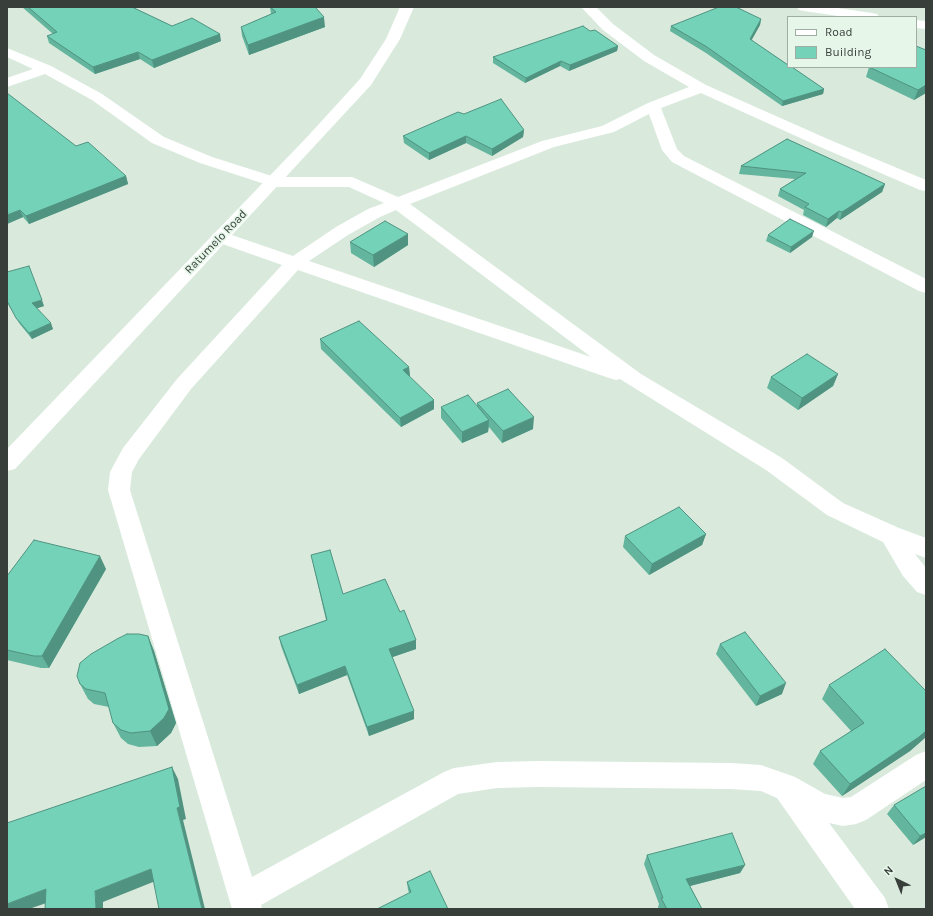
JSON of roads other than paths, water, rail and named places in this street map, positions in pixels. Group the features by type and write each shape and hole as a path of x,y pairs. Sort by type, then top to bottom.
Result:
{"street":[{"name":"Ratumelo Road","path":"7,463 220,237 274,182 366,82 392,39 407,7"},
{"path":"588,7 608,27 650,58 702,88 824,143 926,186"},
{"path":"804,7 865,16"},
{"path":"7,52 46,69 97,97 158,140 211,162 274,182 352,182 398,203 634,380 774,464 836,509 891,535 926,548"},
{"path":"7,83 46,69"},
{"path":"702,88 653,106 608,129 548,144 398,203 374,213 342,231 294,263 174,397 131,454 121,472 119,490 245,903 454,781 497,775 539,774 731,776 761,778 785,787 820,807 842,812 856,810 926,764"},
{"path":"653,106 670,150 678,160 926,287"},
{"path":"220,237 634,380"},
{"path":"891,535 912,569 926,585"},
{"path":"785,787 874,909"}]}
